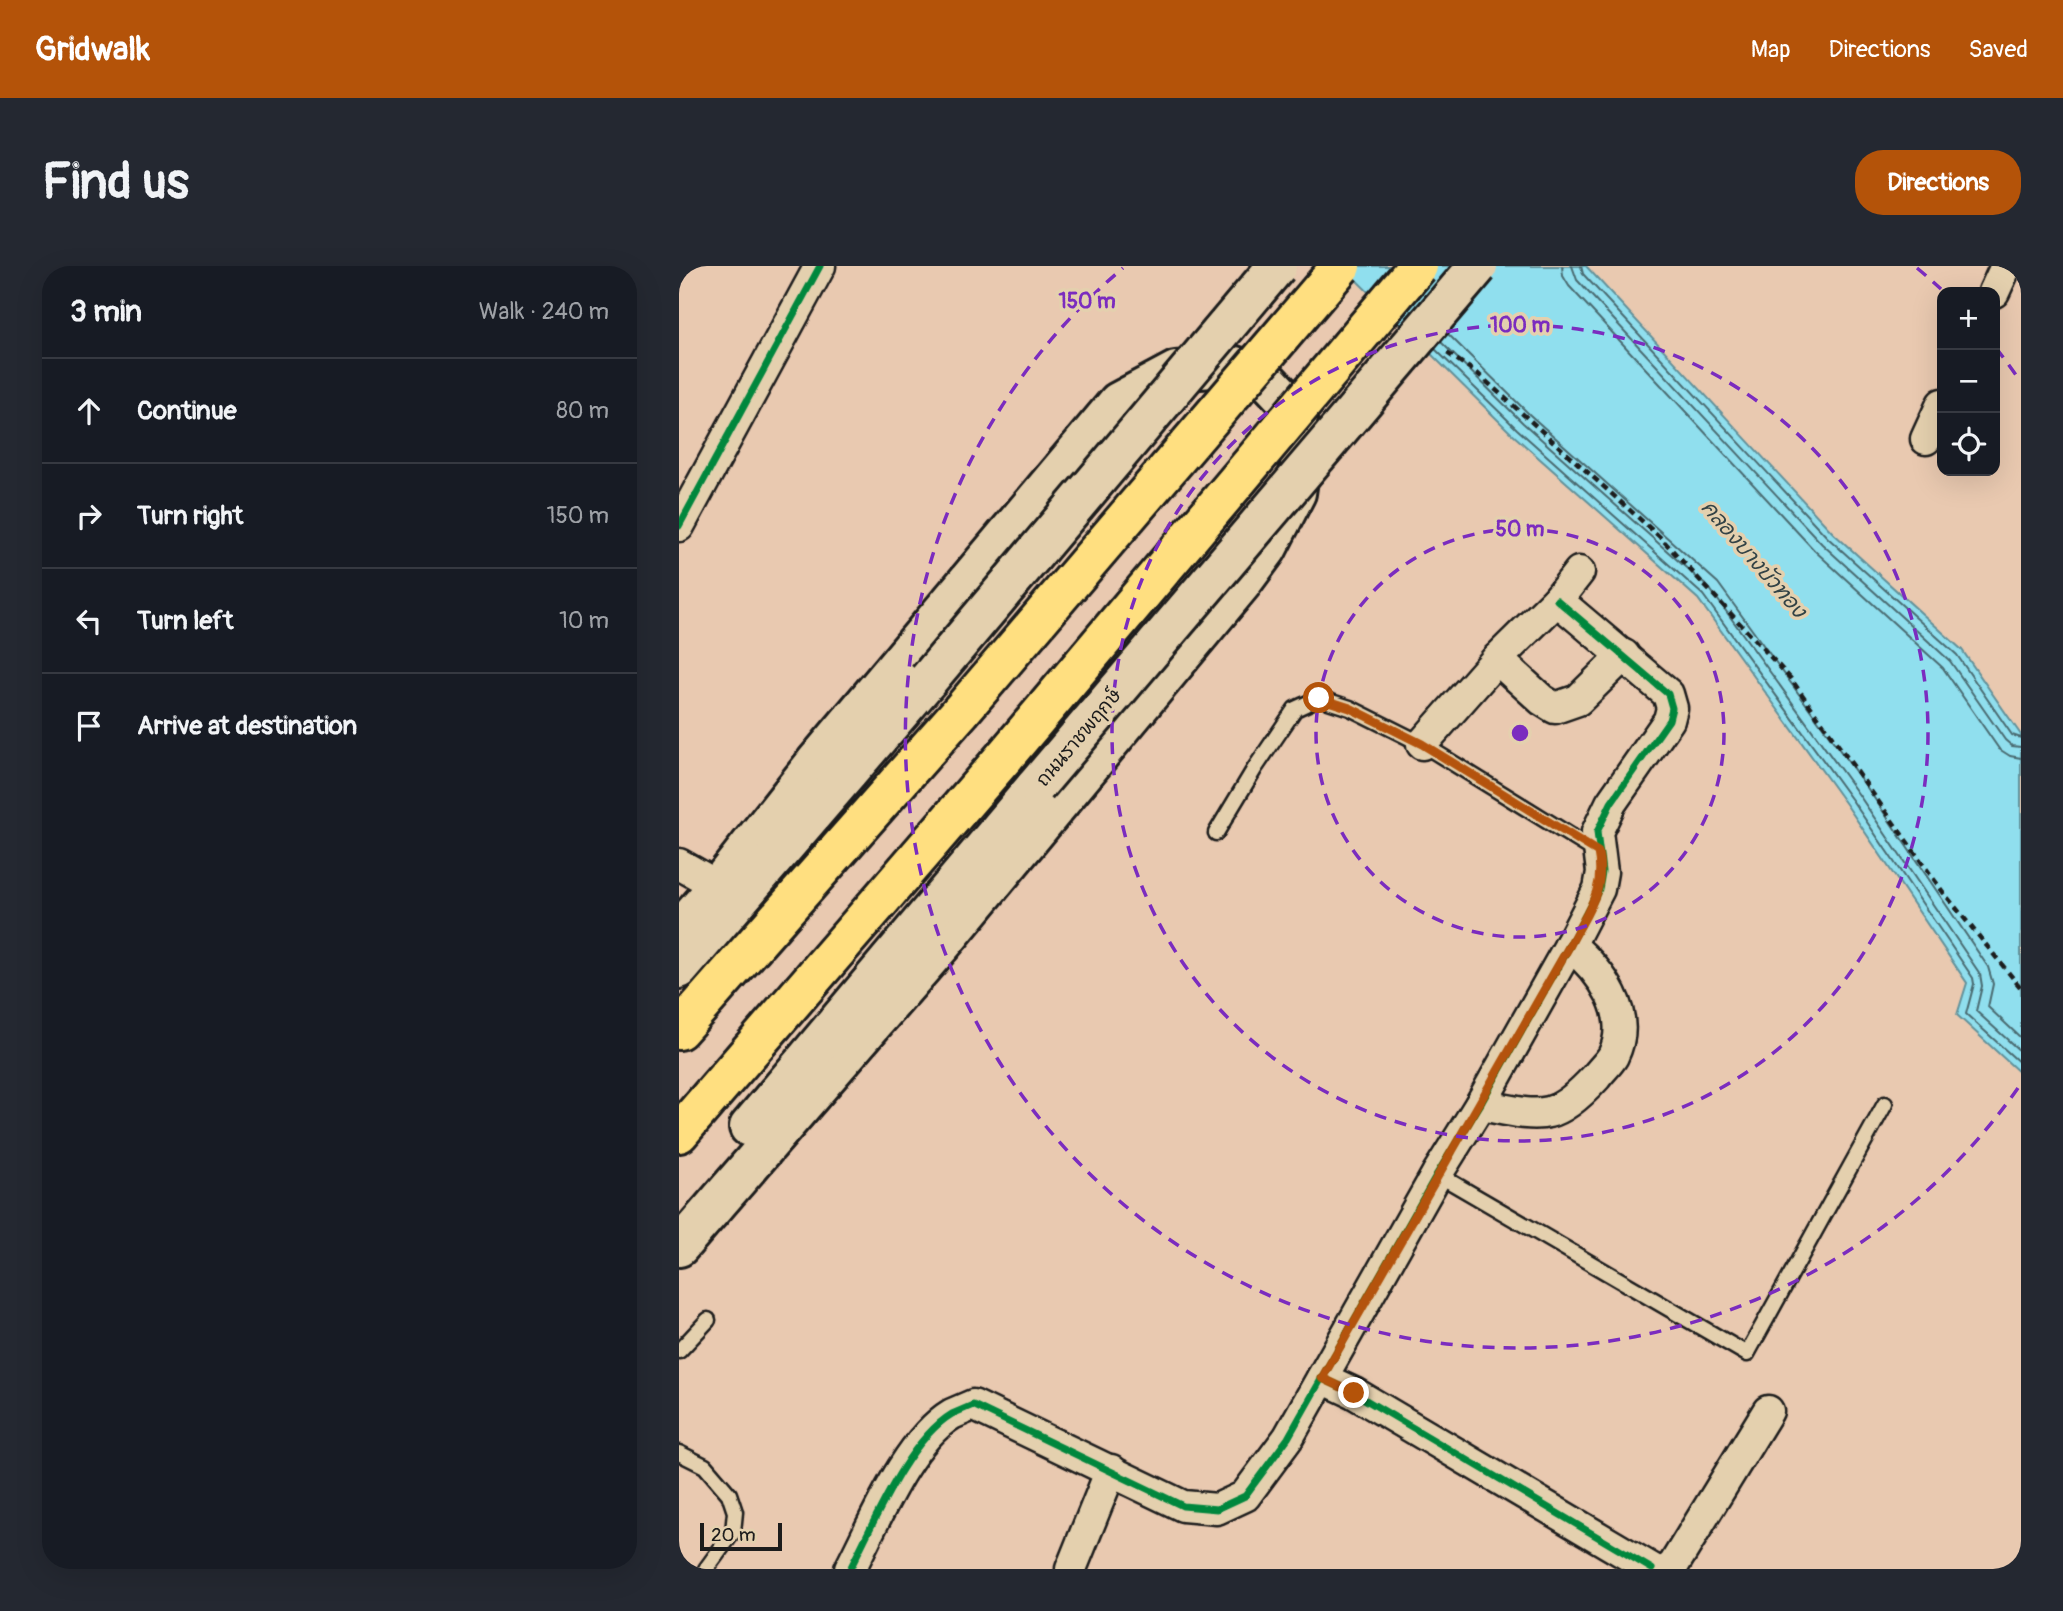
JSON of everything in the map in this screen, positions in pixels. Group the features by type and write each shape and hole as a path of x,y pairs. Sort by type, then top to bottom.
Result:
{"main road":[{"path":"679,969 928,680 1277,266"},
{"path":"679,1031 961,710 1341,266"},
{"path":"679,1133 1006,755 1418,266"},
{"name":"ถนนราชพฤกษ์","path":"679,1210 1478,266"},
{"path":"679,930 718,886 815,763 1118,402 1176,371 1235,366 1269,382 1287,401 1299,427 1301,459 1296,493 1267,549 943,943 679,1247"}],"street":[{"path":"679,526 820,266"},
{"path":"1996,287 2006,266"},
{"path":"1926,439 1938,413"},
{"path":"1422,744 1497,659 1557,600 1579,572"},
{"path":"850,1569 908,1460 951,1415 973,1405 1184,1506 1217,1509 1245,1496 1288,1438 1570,945 1599,889 1602,872 1597,832 1611,803 1669,720 1672,708 1668,694 1557,600"},
{"path":"1497,659 1542,700 1555,708 1578,700 1623,655"},
{"path":"679,864 718,886"},
{"path":"1480,1105 1524,1112 1549,1112 1589,1085 1613,1056 1621,1024 1615,1004 1603,980 1587,959 1570,945"},
{"path":"1322,1378 1354,1393 1652,1569"},
{"path":"1668,1569 1673,1566 1767,1411"},
{"path":"1071,1569 1111,1471"}],"lane":[{"path":"1216,833 1295,709 1319,698 1350,708 1422,744 1598,852"},
{"path":"1437,1174 1747,1354 1885,1104"},
{"path":"679,1350 708,1320"},
{"path":"679,1453 705,1466 729,1494 736,1512 733,1532 706,1569"}],"path":[{"path":"1443,350 1477,373 1661,538 1791,679 1943,892 2021,988"}],"water":[{"name":"คลองบางบัวทอง","path":"1342,266 1586,266 1833,533 1962,650 2021,735 2021,1074 1957,1015 1967,983 1846,804 1698,599 1512,434"}],"cycle path":[{"path":"679,526 820,266"},
{"path":"850,1569 893,1484 920,1443 952,1414 973,1405 1183,1506 1217,1509 1245,1496 1288,1438 1570,945 1599,889 1602,872 1597,832 1611,803 1669,720 1672,708 1668,694 1557,600"},
{"path":"1322,1378 1354,1393 1652,1569"}],"route":[{"path":"1319,698 1350,708 1422,744 1598,852 1602,872 1599,889 1570,945 1322,1378 1354,1393"}]}
